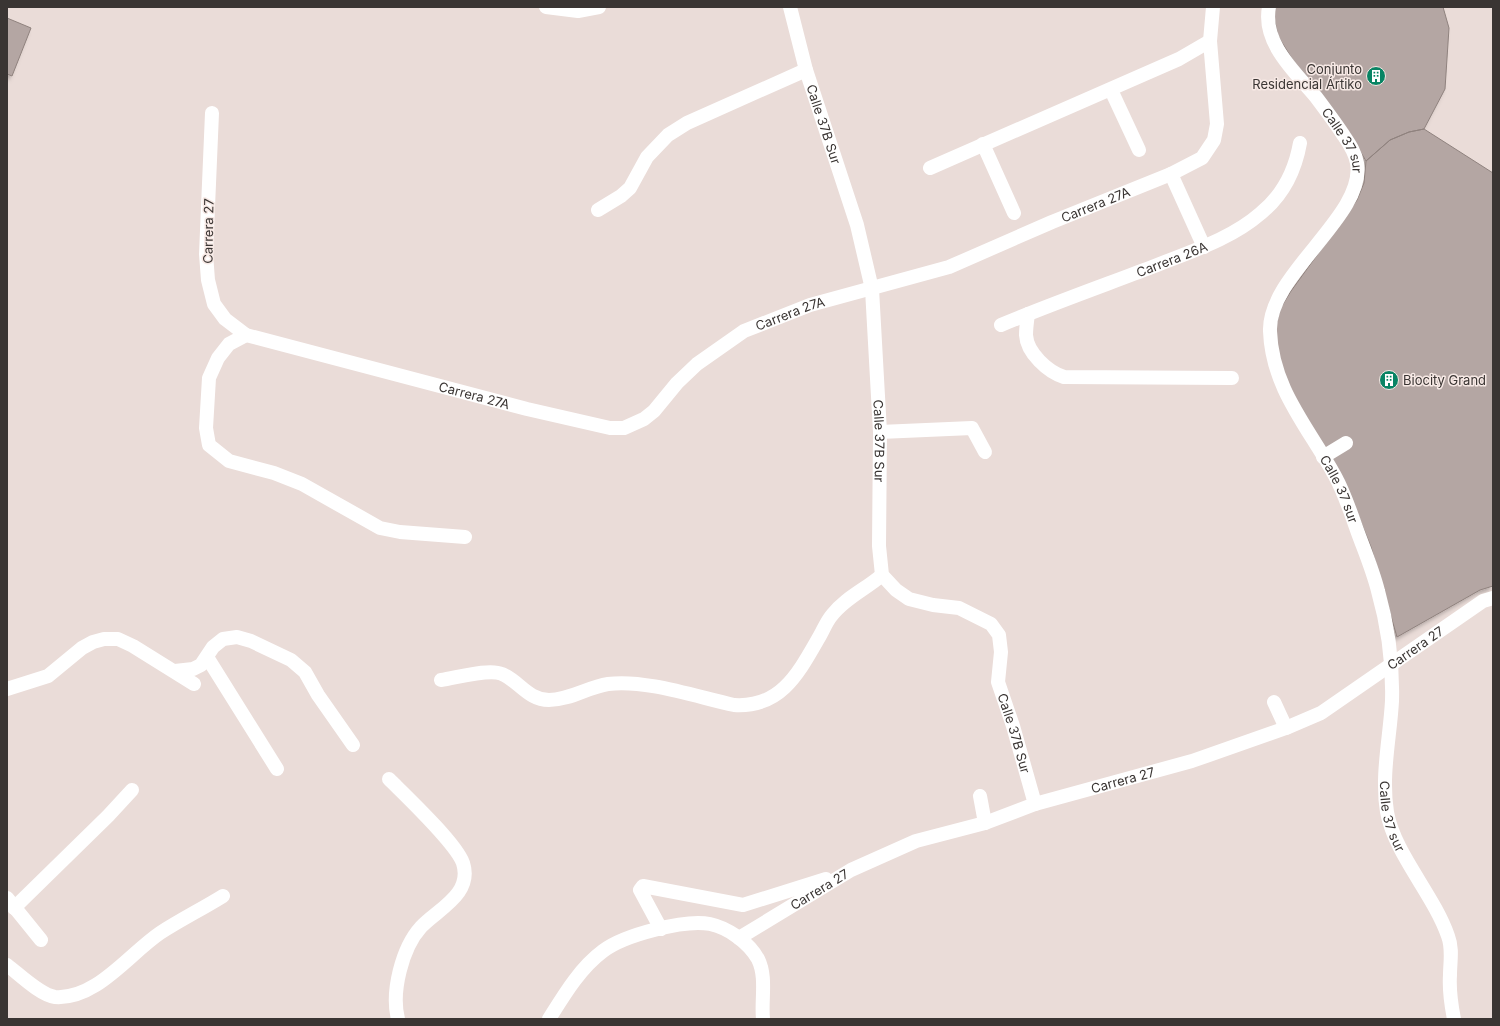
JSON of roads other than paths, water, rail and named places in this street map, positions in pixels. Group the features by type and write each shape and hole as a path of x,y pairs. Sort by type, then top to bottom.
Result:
{"street":[{"path":"546,7 578,11 598,7"},
{"name":"Calle 37B Sur","path":"790,7 806,70 857,225 872,289 880,432 879,546 882,575 896,590 909,599 933,605 959,608 991,624 999,635 1000,652 998,682 1013,726 1035,804"},
{"name":"Carrera 27A","path":"246,335 527,408 610,428 624,428 638,422 654,411 677,383 697,364 744,331 810,306 949,267 1052,222 1171,174 1202,158 1214,140 1216,124 1210,41 1213,7"},
{"name":"Calle 37 sur","path":"1269,7 1269,31 1278,50 1336,124 1352,147 1357,163 1357,180 1351,195 1332,225 1284,288 1275,307 1270,328 1276,373 1287,396 1336,477 1345,497 1378,590 1389,638 1391,663 1392,700 1385,786 1388,813 1399,843 1442,921 1450,941 1452,958 1450,994 1454,1019"},
{"path":"930,168 1111,90 1179,59 1210,41"},
{"path":"598,210 622,196 630,188 647,157 668,135 687,123 806,70"},
{"path":"1111,90 1139,150"},
{"name":"Carrera 27","path":"212,114 206,254 208,280 214,304 225,319 246,335"},
{"path":"983,144 1014,213"},
{"name":"Carrera 26A","path":"1001,325 1204,247 1246,225 1262,212 1288,181 1296,164 1300,144"},
{"path":"1171,174 1204,247"},
{"path":"1028,314 1026,337 1028,344 1047,369 1064,377 1232,378"},
{"path":"246,335 229,344 218,358 210,378 206,428 209,445 229,461 274,473 302,484 380,528 400,532 465,536"},
{"path":"880,432 972,428 985,452"},
{"path":"1323,457 1346,443"},
{"path":"441,680 490,672 501,673 535,698 548,700 565,698 606,684 622,683 642,685 734,706 748,706 763,703 779,692 794,678 804,664 831,615 844,602 882,575"},
{"name":"Carrera 27","path":"739,938 851,870 916,841 986,823 1035,804 1192,761 1286,728 1321,712 1483,601 1493,598"},
{"path":"175,671 193,669 201,665 213,647 223,640 237,637 251,641 291,660 305,672 318,695 353,745"},
{"path":"7,689 48,676 82,648 92,642 104,639 118,639 133,646 194,684"},
{"path":"207,657 277,769"},
{"path":"1274,702 1286,728"},
{"path":"389,779 432,824 459,856 464,871 462,888 446,906 420,928 404,957 396,988 395,999 398,1019"},
{"path":"41,940 11,903 108,816 132,790"},
{"path":"980,796 986,823"},
{"path":"661,929 640,890 643,886 743,905 851,870"},
{"path":"7,965 35,988 54,997 70,995 90,989 108,977 160,933 223,896"},
{"path":"549,1019 582,970 603,951 629,937 696,922 712,924 739,938 752,949 762,972 763,1019"}],"place":[{"name":"Conjunto Residencial Ártiko","path":"1376,76"},
{"name":"Biocity Grand","path":"1389,380"}]}
